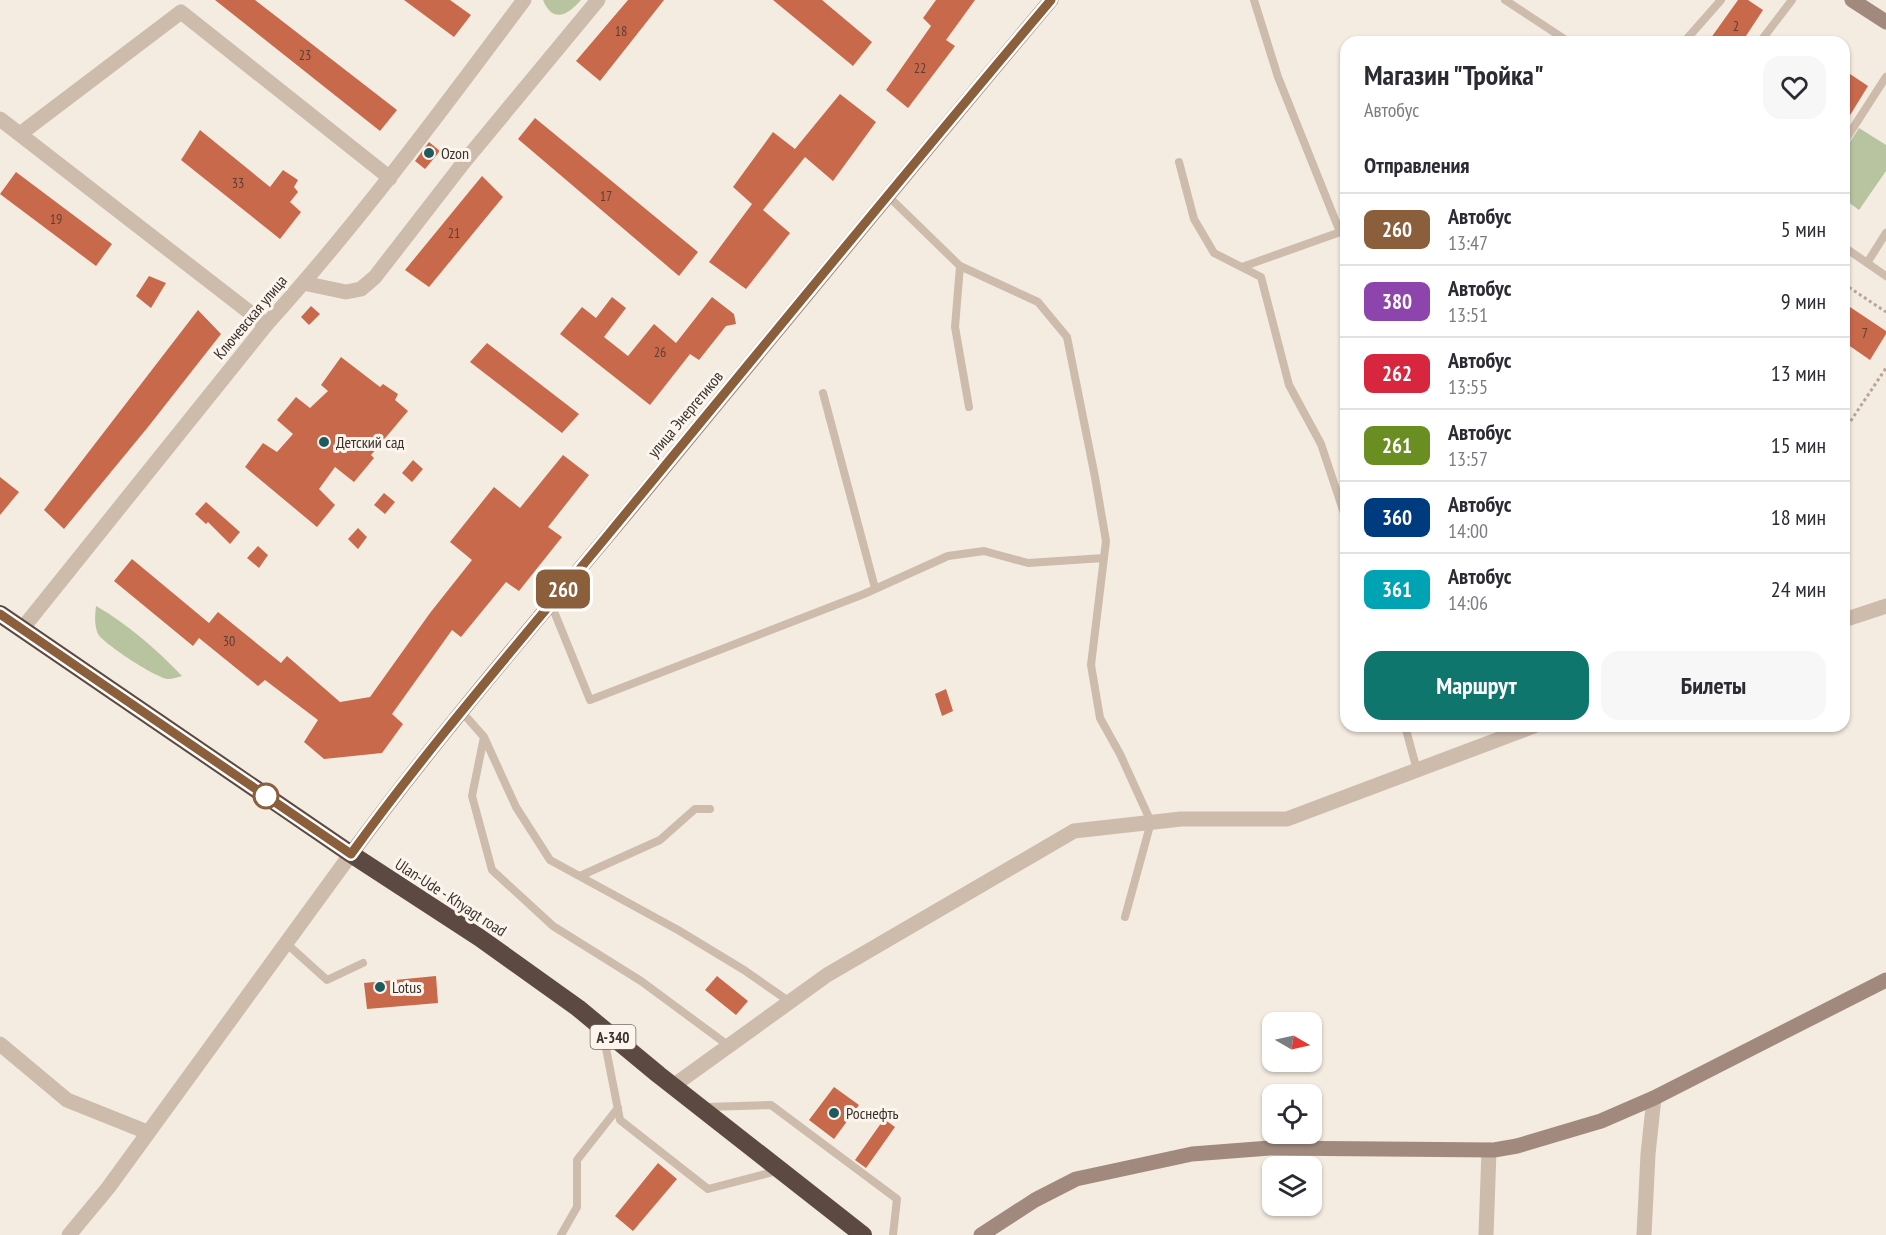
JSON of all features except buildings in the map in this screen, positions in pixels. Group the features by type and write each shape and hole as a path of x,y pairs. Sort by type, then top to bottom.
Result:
{"highway":[{"name":"Ulan-Ude - Khyagt road","path":"0,614 351,854 480,938 578,1008 673,1086 863,1235"}],"street":[{"path":"303,283 390,177 524,0"},
{"name":"Ключевская улица","path":"22,629 266,325 303,283 346,292 361,289 375,277 464,162 598,0"},
{"name":"улица Энергетиков","path":"351,854 382,811 462,712 887,195 1051,0"},
{"path":"1852,0 1886,22"},
{"path":"20,134 181,12 390,177"},
{"path":"0,119 266,325"},
{"path":"1850,618 1886,606"},
{"path":"673,1086 827,975 1074,831 1181,819 1287,819 1518,732"},
{"path":"69,1235 108,1188 351,854"},
{"path":"981,1235 1035,1200 1076,1179 1192,1154 1270,1148 1489,1150 1517,1146 1601,1121 1654,1098 1886,980"},
{"path":"0,1044 67,1100 147,1132"},
{"path":"1644,1235 1648,1154 1654,1098"},
{"path":"1486,1235 1489,1150"}],"lane":[{"path":"1254,0 1278,77 1340,224"},
{"path":"1505,0 1560,36"},
{"path":"1689,36 1721,0"},
{"path":"1765,36 1792,0"},
{"path":"1850,133 1886,78"},
{"path":"1179,162 1194,219 1214,253 1261,277 1289,385 1321,444 1340,499"},
{"path":"887,195 960,266 1038,302 1067,336 1106,541 1091,665 1100,718 1120,754 1151,822 1125,917"},
{"path":"1242,267 1340,232"},
{"path":"1867,263 1886,233"},
{"path":"1850,252 1886,276"},
{"path":"960,266 955,327 969,407"},
{"path":"824,393 875,588"},
{"path":"1335,483 1340,482"},
{"path":"551,604 590,700 875,588 948,556 984,551 1028,563 1104,558"},
{"path":"462,712 484,737 516,807 550,860 678,930 744,970 790,1002"},
{"path":"1407,732 1418,770"},
{"path":"484,737 472,796 492,870 553,926 640,981 729,1046"},
{"path":"580,876 660,840 695,809 710,809"},
{"path":"287,944 327,980 363,963"},
{"path":"603,1028 620,1120 708,1190 780,1170"},
{"path":"700,1107 771,1105 897,1199 893,1235"},
{"path":"561,1235 576,1207 577,1160 618,1108"}],"path":[{"path":"1850,288 1886,312"},
{"path":"1850,422 1886,368"}],"green space":[{"path":"543,0 581,0 566,13 556,15 547,8"},
{"path":"1859,128 1886,145 1886,171 1859,210 1850,203 1850,142"},
{"path":"96,606 142,638 182,676 170,679 162,677 142,667 102,639 98,634 95,620"}],"bus line":[{"name":"260","path":"0,614 351,854 382,811 536,622 887,195 1051,0"}],"place":[{"name":"Ozon","path":"429,153"},
{"name":"Детский сад","path":"324,442"},
{"name":"Lotus","path":"380,987"},
{"name":"Роснефть","path":"834,1113"}]}
